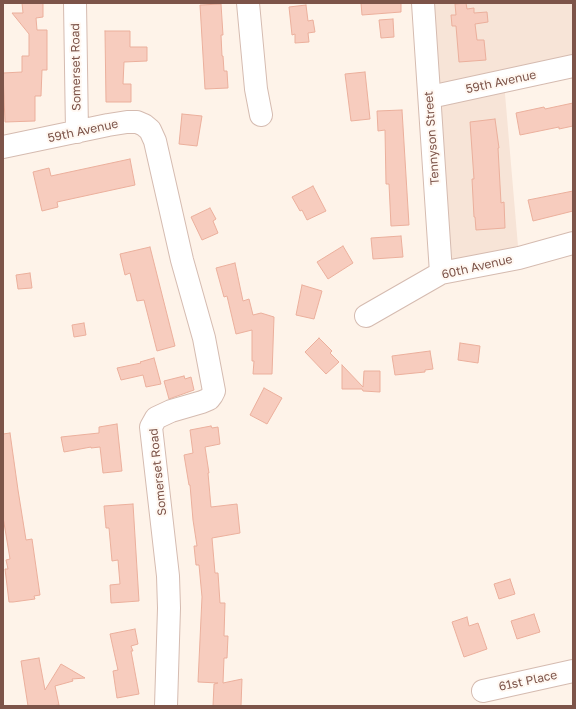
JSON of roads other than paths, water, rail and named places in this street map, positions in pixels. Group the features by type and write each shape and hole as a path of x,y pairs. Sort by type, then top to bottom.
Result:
{"street":[{"name":"Somerset Road","path":"75,3 76,132"},
{"path":"248,3 256,89 261,115"},
{"name":"Tennyson Street","path":"423,3 441,274"},
{"name":"59th Avenue","path":"430,97 573,66"},
{"name":"59th Avenue","path":"3,148 127,122 137,122 144,125 150,130 155,141"},
{"name":"Somerset Road","path":"155,141 182,260 204,338 214,391 209,399 171,411 156,418 151,427 168,576 169,608 166,706"},
{"name":"60th Avenue","path":"366,316 441,274 519,258 573,243"},
{"name":"61st Place","path":"483,691 573,671"}]}
